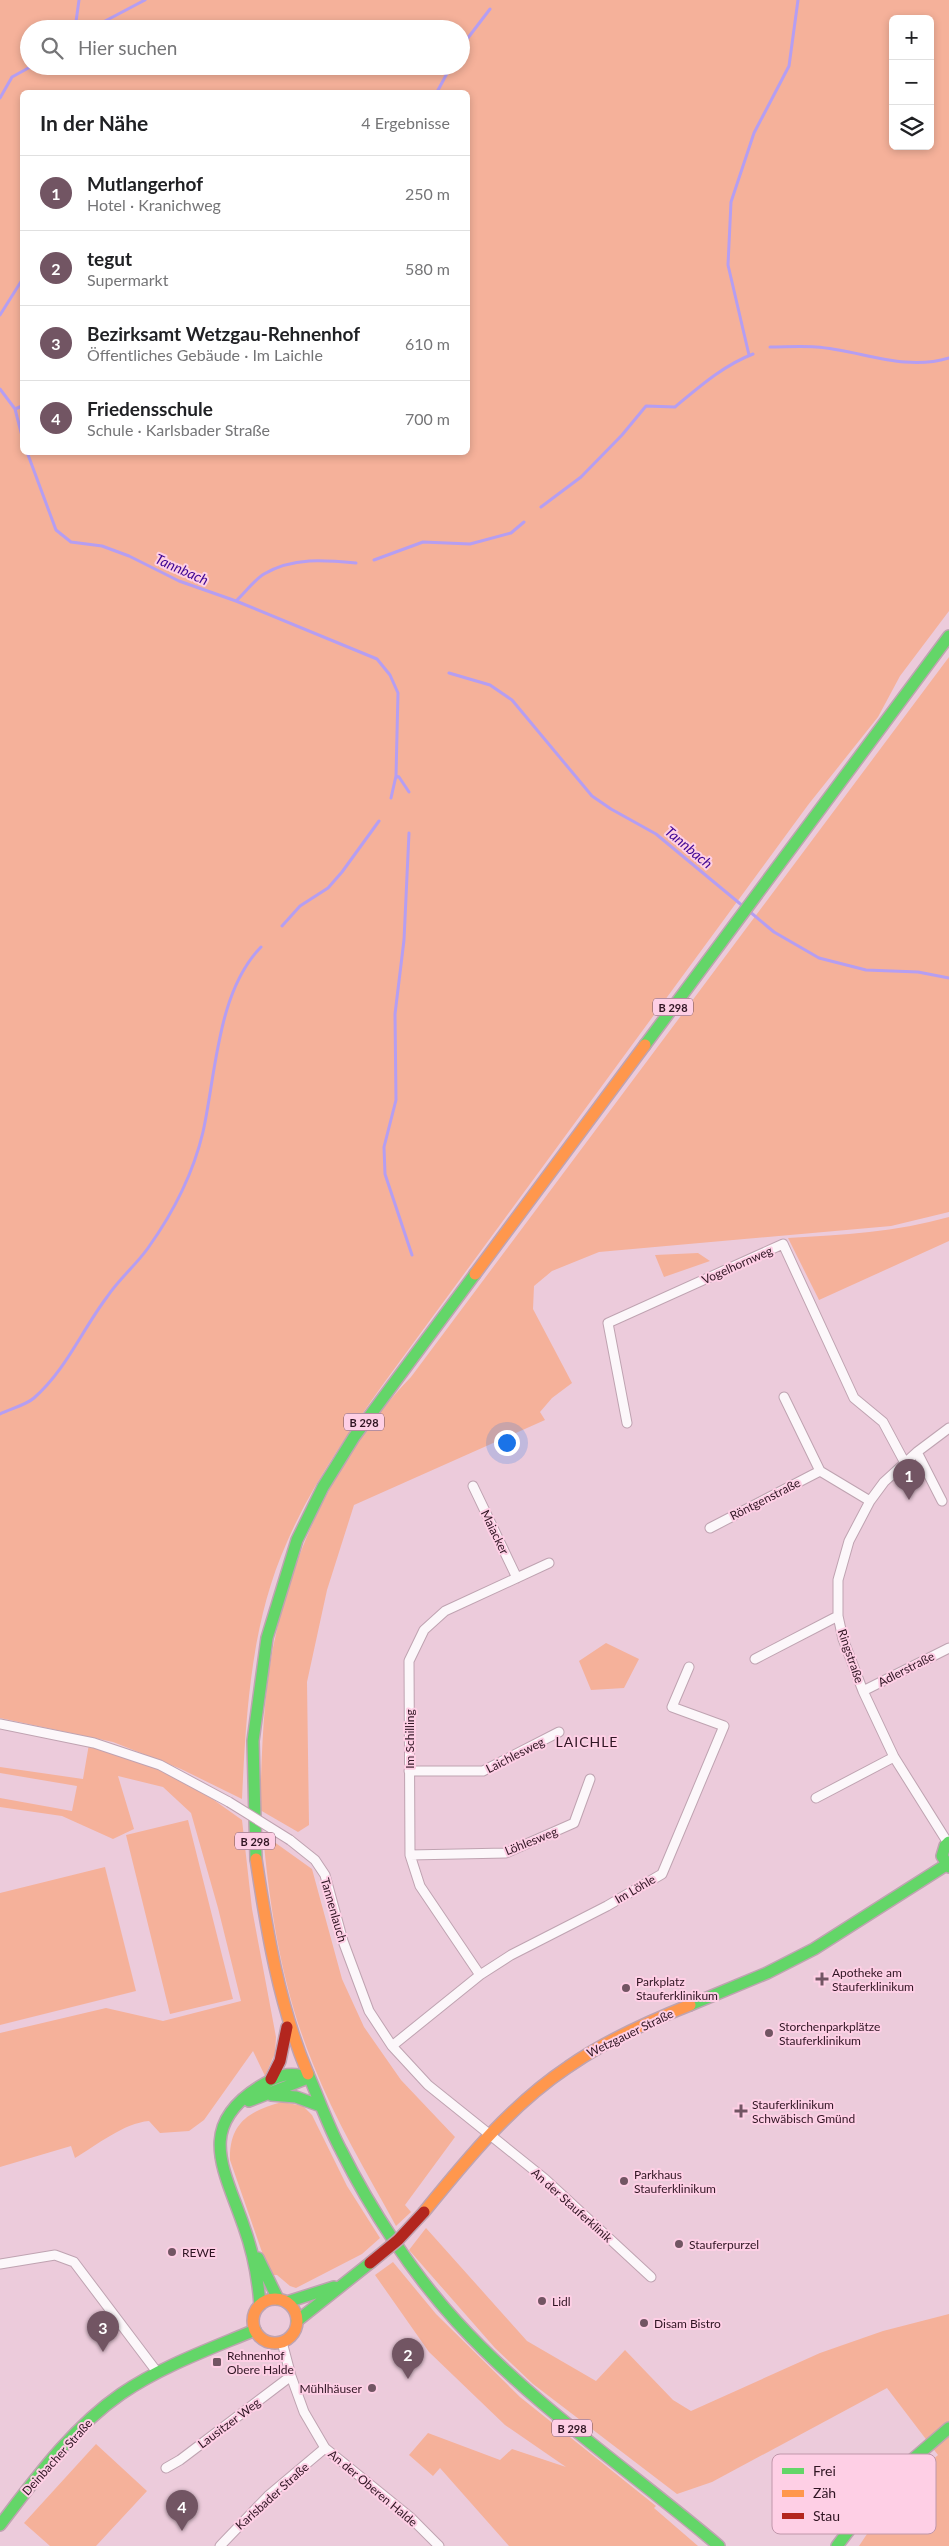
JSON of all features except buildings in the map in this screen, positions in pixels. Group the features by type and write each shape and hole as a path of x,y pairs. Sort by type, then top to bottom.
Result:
{"main road":[{"name":"B 298","path":"718,2546 538,2401 496,2363 456,2322 422,2282 377,2219 348,2167 318,2105 288,2021 274,1970 264,1925 254,1828 254,1736 268,1634 287,1565 316,1499 364,1423 949,636"},
{"name":"Wetzgauer Straße","path":"282,2342 293,2334 297,2321 338,2286 398,2240 491,2135 530,2097 566,2067 596,2048 629,2031 795,1960 948,1866 943,1851 949,1843"},
{"path":"271,2079 282,2054 288,2021"},
{"path":"282,2342 276,2343 263,2340 255,2330 254,2315 260,2305 248,2238 220,2149 220,2132 234,2108 247,2095 271,2079 290,2073 308,2078"},
{"path":"234,2108 308,2078"},
{"path":"260,2096 284,2095 318,2105"},
{"path":"248,2238 283,2301 293,2307 297,2321"},
{"name":"Wetzgauer Straße","path":"260,2305 272,2299 283,2301 338,2286"},
{"name":"Deinbacher Straße","path":"0,2525 30,2486 89,2420 122,2394 157,2372 255,2330"},
{"path":"916,2454 949,2428"},
{"path":"837,2546 846,2534"}],"street":[{"name":"Vogelhornweg","path":"627,1424 608,1323 783,1244 854,1398 883,1422 906,1463"},
{"path":"784,1397 820,1471 870,1501"},
{"name":"Ringstraße","path":"949,1428 917,1452 884,1482 870,1501 849,1541 840,1572 838,1616 843,1640 863,1691 894,1757 949,1843"},
{"path":"917,1452 942,1501"},
{"name":"Röntgenstraße","path":"710,1528 820,1471"},
{"name":"Maiacker","path":"473,1486 517,1578"},
{"name":"Im Schilling","path":"480,1975 420,1886 410,1855 409,1661 424,1630 446,1611 550,1563"},
{"path":"755,1659 838,1616"},
{"name":"Adlerstraße","path":"863,1691 949,1648"},
{"name":"Im Löhle","path":"392,2046 480,1975 511,1955 606,1906 662,1874 724,1726 672,1707 689,1667"},
{"name":"Tannenlauch","path":"0,1724 94,1743 160,1765 229,1802 290,1840 315,1860 325,1875 343,1941 369,2011 392,2046 428,2085 491,2135"},
{"name":"Laichlesweg","path":"409,1771 483,1771 559,1732"},
{"path":"816,1798 894,1757"},
{"name":"Löhlesweg","path":"410,1855 506,1853 574,1823 590,1779"},
{"name":"An der Stauferklinik","path":"491,2135 545,2179 651,2276"},
{"path":"0,2264 55,2255 74,2262 157,2372"},
{"name":"An der Oberen Halde","path":"282,2342 291,2376 304,2412 325,2448 410,2517 439,2546"},
{"name":"Lausitzer Weg","path":"166,2468 180,2460 291,2376"},
{"name":"Karlsbader Straße","path":"220,2546 268,2496 325,2448"}],"shaded area":[{"path":"0,0 949,0 949,611 900,676 878,717 808,805 384,1383 319,1480 287,1542 265,1604 252,1668 242,1799 181,1769 113,1742 0,1718"},
{"path":"949,657 949,1212 891,1226 599,1252 552,1271 534,1286 533,1309 572,1383 552,1398 540,1412 545,1420 354,1505 327,1590 307,1682 309,1825 298,1832 260,1810 264,1719 272,1651 286,1595 311,1527 327,1494 365,1432 411,1377"},
{"path":"949,1217 949,1241 819,1300 788,1238 889,1229"},
{"path":"698,1253 710,1261 664,1277 655,1255"},
{"path":"606,1643 639,1659 624,1688 591,1690 579,1661"},
{"path":"89,1744 163,1769 197,1788 242,1820 252,1909 276,2037 275,2053 265,2076 253,2051 204,2120 189,2131 160,2133 149,2121 120,2130 75,2158 71,2146 0,2167 0,2033 106,2008 163,2021 241,2001 218,1908 191,1813 163,1787 118,1776 134,1829 113,1839 62,1816 0,1807 0,1798 72,1811 77,1786 0,1773 0,1767 83,1779"},
{"path":"188,1820 233,1999 170,2014 126,1835"},
{"path":"263,1834 312,1869 342,1979 364,2027 401,2080 455,2137 405,2205 411,2212 396,2226 331,2105 303,2036 279,1951"},
{"path":"105,1867 136,1991 0,2025 0,1893"},
{"path":"282,2102 303,2106 312,2115 347,2186 380,2238 362,2254 296,2288 290,2286 277,2275 270,2275 230,2160 233,2137 243,2120 260,2110"},
{"path":"426,2228 527,2341 596,2381 625,2350 673,2400 691,2411 820,2353 883,2331 949,2314 949,2546 859,2546 867,2534 936,2534 936,2457 938,2455 887,2388 712,2482 677,2494 533,2384 495,2348 409,2250"},
{"path":"393,2262 436,2314 520,2397 656,2506 654,2508 698,2546 509,2546 440,2468 433,2476 409,2455 428,2433 500,2460 512,2449 566,2467 505,2425 429,2352 375,2275"},
{"path":"96,2444 147,2491 96,2546 50,2546 24,2523"}],"waterway":[{"path":"76,20 79,0"},
{"path":"107,20 145,0"},
{"path":"749,355 728,265 731,202 754,133 789,66 798,0"},
{"path":"470,35 490,9"},
{"path":"0,98 12,77 20,73"},
{"path":"438,90 446,75"},
{"path":"0,315 20,283"},
{"path":"770,347 816,347 915,363 949,358"},
{"path":"541,507 581,477 622,435 646,406 675,407 722,370 753,354"},
{"name":"Tannbach","path":"0,389 15,409 20,428"},
{"name":"Tannbach","path":"15,409 20,407"},
{"name":"Tannbach","path":"28,455 56,530 71,542 102,546 129,556 179,581 236,601 377,659 390,675 398,693 396,776 391,798"},
{"path":"374,560 423,542 470,544 511,533 524,522"},
{"path":"236,601 264,574 286,565 309,561 356,563"},
{"name":"Tannbach","path":"449,673 490,685 512,700 592,796 656,834 744,907"},
{"path":"396,776 399,777 409,792"},
{"path":"282,926 300,906 328,888 379,821"},
{"path":"409,833 404,940 395,1014 396,1100 384,1147 385,1174 412,1255"},
{"name":"Tannbach","path":"749,911 774,932 819,958 866,970 918,972 949,978"},
{"path":"0,1414 31,1400 45,1387 65,1362 117,1284 148,1248 174,1207 188,1178 199,1148 220,1035 227,1010 235,987 246,965 261,947"}],"traffic: fast":[{"path":"645,1045 949,636"},
{"path":"256,1859 253,1741 267,1638 297,1540 323,1487 354,1437 475,1274"},
{"path":"949,1842 945,1846 942,1856 949,1867"},
{"path":"690,2005 767,1973 814,1949 946,1865"},
{"path":"308,2074 336,2141 365,2195 408,2262 440,2303 487,2353 551,2411 719,2546"},
{"path":"260,2305 250,2246 224,2169 220,2151 221,2134 227,2118 239,2102 259,2087 282,2076 295,2075 308,2078"},
{"path":"249,2101 308,2078"},
{"path":"271,2095 296,2097 318,2105"},
{"path":"258,2258 278,2299"},
{"path":"297,2321 370,2263"},
{"path":"287,2302 334,2287"},
{"path":"0,2525 56,2455 86,2422 103,2407 153,2375 255,2330"},
{"path":"919,2454 949,2428"},
{"path":"837,2546 846,2534"}],"traffic: slow":[{"path":"475,1274 645,1045"},
{"path":"256,1859 275,1968 289,2022 308,2074"},
{"path":"424,2212 491,2134 547,2082 612,2040 690,2005"},
{"path":"275,2299 287,2303 293,2309 297,2321 293,2333 287,2339 275,2343 263,2339 257,2333 253,2321 257,2309 263,2303 275,2299"}],"traffic: jam":[{"path":"271,2079 280,2061 287,2027"},
{"path":"370,2263 398,2240 424,2212"}],"place":[{"name":"Mutlangerhof","path":"909,1500"},
{"name":"Apotheke am Stauferklinikum","path":"822,1979"},
{"name":"Parkplatz Stauferklinikum","path":"626,1988"},
{"name":"Storchenparkplätze Stauferklinikum","path":"769,2033"},
{"name":"Stauferklinikum Schwäbisch Gmünd","path":"741,2111"},
{"name":"Parkhaus Stauferklinikum","path":"624,2181"},
{"name":"Stauferpurzel","path":"679,2244"},
{"name":"REWE","path":"172,2252"},
{"name":"Lidl","path":"542,2301"},
{"name":"Disam Bistro","path":"644,2323"},
{"name":"Bezirksamt Wetzgau-Rehnenhof","path":"103,2352"},
{"name":"Rehnenhof Obere Halde","path":"217,2362"},
{"name":"tegut","path":"408,2379"},
{"name":"Mühlhäuser","path":"372,2388"},
{"name":"Friedensschule","path":"182,2531"}],"district":[{"name":"LAICHLE","path":"587,1741"}]}
